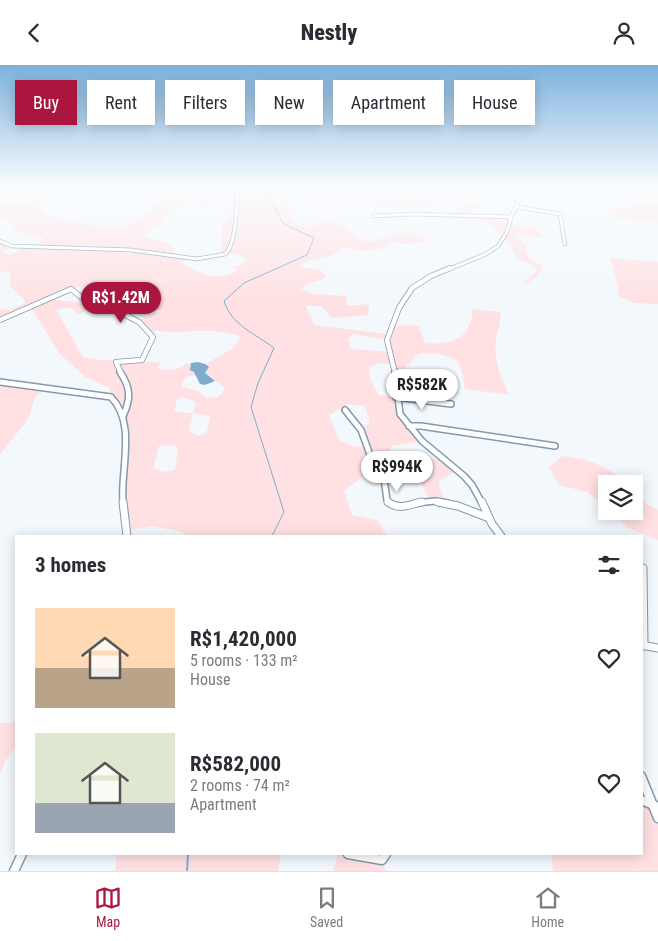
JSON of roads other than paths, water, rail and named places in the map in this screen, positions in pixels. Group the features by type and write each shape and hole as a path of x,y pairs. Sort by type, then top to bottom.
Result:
{"street":[{"path":"0,241 24,247 131,250 191,259 228,252 234,225"},
{"path":"500,535 489,518 482,502 464,476 422,441 400,414 396,397 393,359 387,335 407,294 419,282 493,250 507,232 509,225"},
{"path":"562,225 565,244"},
{"path":"0,320 71,289 86,301 112,308 140,322 153,337 142,360 116,362 130,385 131,395 123,416"},
{"path":"0,382 111,397 118,403 125,422 122,489 127,535"},
{"path":"396,397 450,404"},
{"path":"345,410 361,430 377,474 384,479 387,500 390,504 404,507 412,503 446,503 489,518"},
{"path":"409,426 555,446"},
{"path":"643,568 643,645 658,648"},
{"path":"643,780 658,818"},
{"path":"643,801 654,805"},
{"path":"14,871 22,855"},
{"path":"353,855 382,861 385,855"}],"water":[{"path":"198,362 209,367 205,373 215,381 205,385 200,384 194,372 190,370 191,363"}],"waterway":[{"path":"272,535 284,512 251,407 258,383 274,348 238,323 232,317 224,301 244,283 307,255 314,238 285,225"},
{"path":"187,871 188,855"}]}
